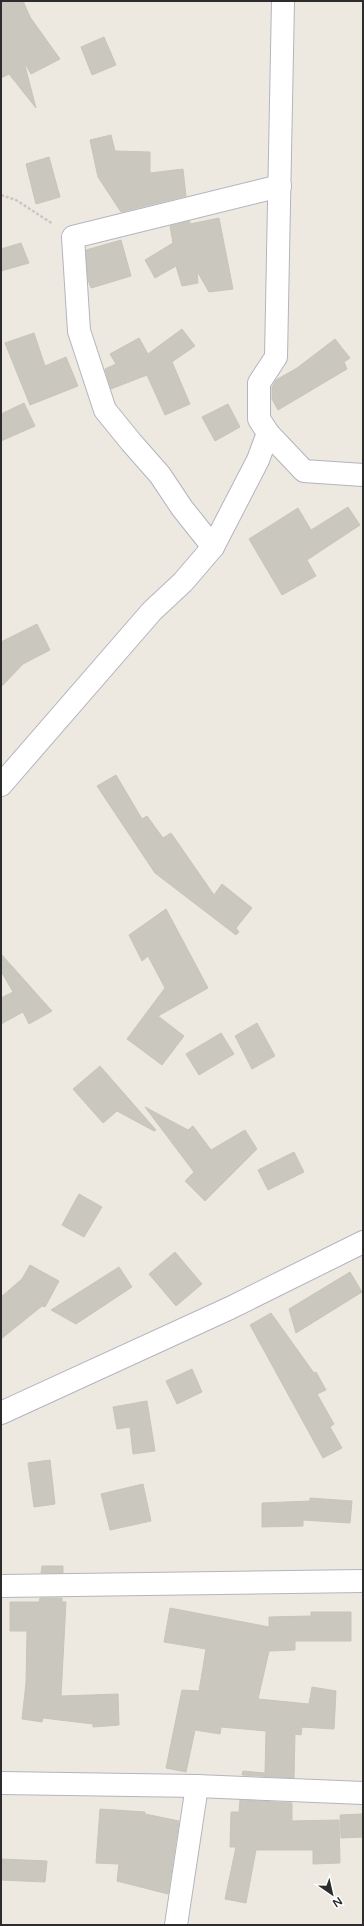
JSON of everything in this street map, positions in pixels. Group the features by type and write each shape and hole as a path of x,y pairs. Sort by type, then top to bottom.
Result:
{"street":[{"path":"283,1 276,357 259,383 259,418 268,433 304,471 363,475"},
{"path":"213,548 182,508 160,475 105,410 79,331 74,237 280,186"},
{"path":"1,785 152,611 183,582 213,548 258,460 268,433"},
{"path":"1,1413 172,1335 363,1242"},
{"path":"1,1586 363,1581"},
{"path":"1,1783 197,1786 363,1792"},
{"path":"176,1925 197,1786"}],"path":[{"path":"1,195 16,200 74,237"}],"building":[{"path":"1,1 23,1 30,17 60,59 31,74 24,62 36,108 9,74 1,78"},
{"path":"104,37 116,65 92,75 81,47"},
{"path":"111,135 115,151 150,152 150,173 183,169 186,196 121,212 98,177 90,140"},
{"path":"49,157 60,197 36,204 26,164"},
{"path":"219,218 233,289 209,292 197,271 198,283 182,286 176,266 155,278 145,260 173,243 170,226 190,221 190,224"},
{"path":"121,240 131,276 91,288 88,280 86,250"},
{"path":"21,243 29,263 1,271 1,249"},
{"path":"182,329 195,346 172,362 190,404 165,415 147,375 111,389 105,369 116,364 110,354 139,338 148,354"},
{"path":"34,333 45,366 66,357 78,386 30,405 5,343"},
{"path":"335,339 350,358 344,362 347,369 278,410 272,399 272,387 276,380 297,368"},
{"path":"24,403 35,426 1,441 1,414"},
{"path":"228,404 240,427 215,441 202,417"},
{"path":"348,507 360,525 307,560 316,576 282,595 249,539 298,508 311,530"},
{"path":"37,624 50,650 23,664 1,687 1,642"},
{"path":"116,775 142,819 147,816 163,838 171,833 214,895 222,884 252,908 236,928 239,932 236,935 155,873 97,786"},
{"path":"166,909 208,988 158,1016 184,1036 162,1065 127,1039 165,988 148,956 142,961 129,935"},
{"path":"2,955 52,1011 29,1024 23,1012 1,1024 1,998 13,992 1,971"},
{"path":"257,1023 275,1056 252,1069 235,1036"},
{"path":"221,1033 234,1054 199,1075 186,1054"},
{"path":"100,1066 156,1130 154,1131 117,1111 103,1123 73,1089"},
{"path":"145,1107 188,1130 193,1126 211,1150 245,1130 257,1149 205,1201 185,1181 194,1172"},
{"path":"294,1152 304,1172 268,1190 258,1170"},
{"path":"79,1194 102,1207 84,1237 62,1225"},
{"path":"175,1252 202,1284 176,1306 149,1274"},
{"path":"30,1265 59,1281 45,1307 42,1306 1,1339 1,1297 22,1279"},
{"path":"119,1267 132,1287 76,1324 51,1310"},
{"path":"350,1272 362,1292 296,1333 289,1309"},
{"path":"271,1313 314,1373 316,1372 326,1390 317,1394 334,1424 330,1427 342,1448 323,1458 250,1325"},
{"path":"192,1369 202,1392 177,1404 166,1381"},
{"path":"147,1401 155,1451 133,1454 130,1427 117,1429 113,1407"},
{"path":"50,1460 55,1504 34,1507 28,1463"},
{"path":"143,1484 151,1521 110,1530 101,1494"},
{"path":"310,1498 352,1501 350,1523 303,1520 303,1526 262,1527 262,1503 310,1501"},
{"path":"42,1566 63,1566 63,1573 41,1573"},
{"path":"40,1598 62,1598 62,1602 66,1602 61,1696 118,1694 119,1725 93,1727 93,1724 43,1718 42,1722 22,1719 26,1683 27,1631 10,1631 10,1602 39,1602"},
{"path":"170,1608 269,1627 269,1617 311,1616 311,1612 351,1612 351,1641 295,1641 295,1650 269,1651 258,1699 309,1704 312,1687 336,1691 334,1729 302,1727 301,1735 295,1734 294,1778 242,1775 243,1771 265,1773 266,1731 221,1727 220,1734 195,1730 186,1772 166,1768 182,1690 199,1691 206,1649 164,1642"},
{"path":"240,1800 292,1803 292,1821 339,1820 340,1863 313,1864 313,1850 256,1850 246,1903 225,1899 236,1847 230,1847 231,1812 239,1812"},
{"path":"100,1809 145,1812 145,1814 179,1821 168,1894 117,1881 119,1864 96,1863"},
{"path":"363,1814 363,1837 341,1838 340,1815"},
{"path":"1,1859 47,1861 45,1882 1,1880"}]}
